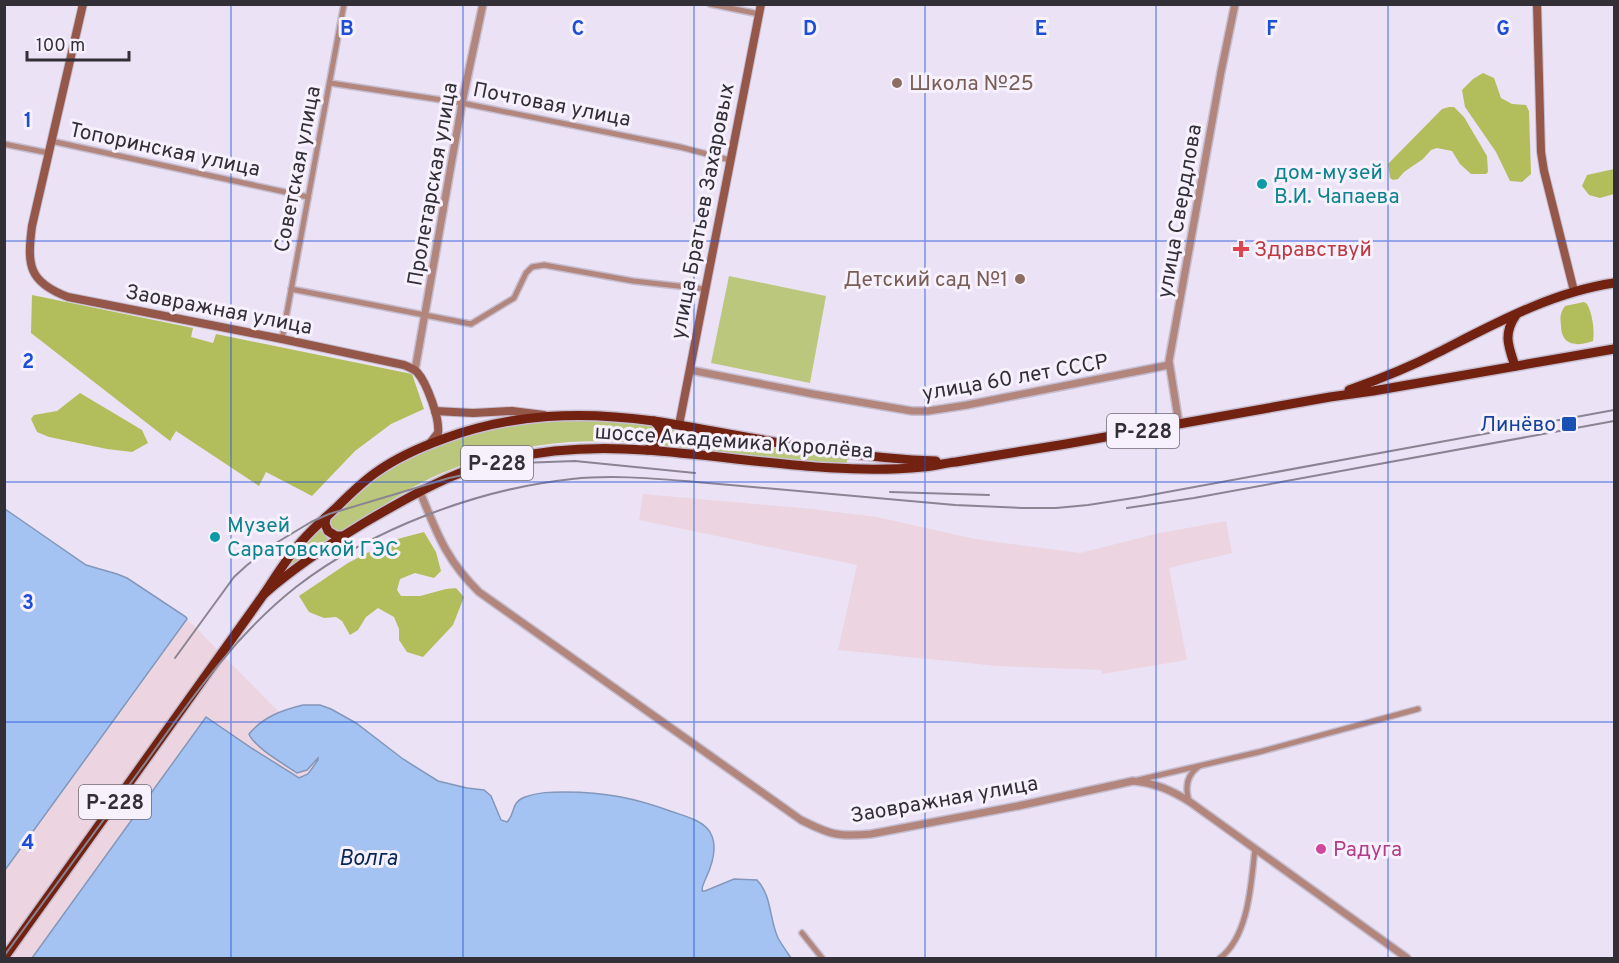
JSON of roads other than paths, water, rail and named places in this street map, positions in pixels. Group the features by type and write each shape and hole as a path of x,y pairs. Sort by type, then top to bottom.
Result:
{"highway":[{"name":"шоссе Академика Королёва","path":"1330,397 1394,373 1516,315 1574,291 1614,283"},
{"path":"1515,366 1508,333 1510,324 1516,315"},
{"name":"шоссе Академика Королёва","path":"264,594 308,558 388,509 449,478 475,468 515,458 577,449 606,448 855,469 924,467 1614,349"},
{"name":"шоссе Академика Королёва","path":"264,594 283,564 301,542 379,470 404,455 428,445 493,423 549,415 621,416 857,454 894,459 956,462"},
{"path":"647,450 654,446 660,437 659,426 654,421"},
{"path":"326,517 325,524 328,531 336,536 343,536"},
{"name":"Р-228","path":"4,958 264,594"}],"main road":[{"path":"49,153 83,4"},
{"name":"улица Братьев Захаровых","path":"679,425 761,4"},
{"path":"1537,4 1541,152 1574,291"},
{"name":"Заовражная улица","path":"49,153 32,226 29,255 33,271 44,285 53,291 68,297 282,339 415,370"},
{"path":"415,370 425,386 438,423 438,434 428,445"},
{"path":"435,411 473,413 512,411 549,415"}],"street":[{"name":"Советская улица","path":"282,339 344,4"},
{"name":"Пролетарская улица","path":"415,370 462,103 483,4"},
{"path":"710,4 759,14"},
{"name":"улица Свердлова","path":"1179,424 1169,365 1235,4"},
{"name":"Почтовая улица","path":"330,83 462,103 680,147 730,160"},
{"name":"Топоринская улица","path":"51,141 308,197"},
{"name":"Топоринская улица","path":"4,144 49,153"},
{"path":"291,289 471,324 514,298 526,273 532,267 544,265 633,281 705,289"},
{"name":"улица 60 лет СССР","path":"690,370 912,411 928,411 1169,365"},
{"name":"Заовражная улица","path":"420,492 442,545 452,562 463,577 479,592 795,815 822,831 847,836 871,834 1133,781 1161,786 1190,802 1407,958"},
{"path":"1133,781 1259,752 1418,709"},
{"path":"1190,802 1186,785 1193,770 1199,766"},
{"path":"1220,958 1229,952 1246,916 1255,849"},
{"path":"802,933 822,958"}],"water":[{"path":"5,509 86,565 127,578 187,619 5,870"},
{"name":"Волга","path":"303,705 320,705 356,723 403,759 438,781 484,790 491,796 501,820 507,822 520,799 535,794 560,792 620,797 646,803 694,820 708,829 714,845 712,862 702,891 734,879 757,880 768,900 778,938 791,958 32,958 206,717 299,778 308,774 318,758 307,770 297,773 263,750 249,734 273,715"}],"railway":[{"path":"4,956 197,692 253,626 296,587 358,547 392,530 463,502 536,484 572,479 615,477 955,505 1056,508 1140,497 1614,410"},
{"path":"1127,508 1194,498 1614,421"},
{"path":"175,658 234,577 271,546 329,514 449,478 520,463 575,461 695,473"},
{"path":"890,492 989,495"}],"place":[{"name":"Школа №25","path":"897,83"},
{"name":"дом-музей В.И. Чапаева","path":"1262,184"},
{"name":"Здравствуй","path":"1241,249"},
{"name":"Детский сад №1","path":"1020,279"},
{"name":"Линёво","path":"1569,424"},
{"name":"Музей Саратовской ГЭС","path":"215,537"},
{"name":"Радуга","path":"1321,849"}]}
